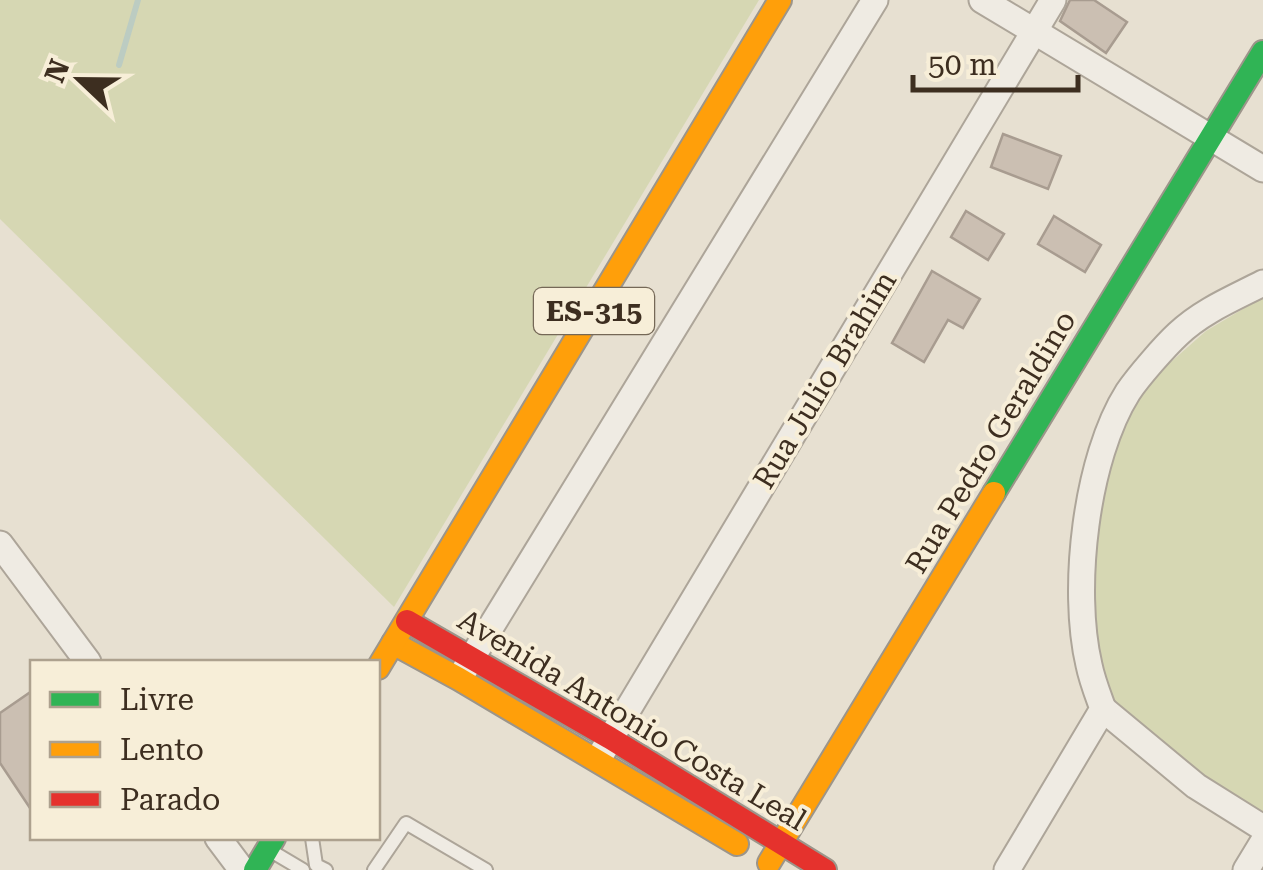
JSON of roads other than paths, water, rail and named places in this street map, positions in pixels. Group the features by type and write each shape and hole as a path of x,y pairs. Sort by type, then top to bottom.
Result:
{"street":[{"name":"ES-315","path":"380,665 780,0"},
{"path":"465,669 875,0"},
{"path":"982,0 1263,168"},
{"name":"Rua Julio Brahim","path":"604,750 1053,0"},
{"name":"Rua Pedro Geraldino","path":"777,859 1263,52"},
{"path":"1263,284 1178,333 1128,392 1105,441 1084,526 1081,617 1089,666 1103,709 1196,786 1263,828"},
{"path":"0,544 87,660"},
{"name":"Avenida Antonio Costa Leal","path":"407,621 465,669 604,750 777,859 826,870"},
{"name":"Avenida Antonio Costa Leal","path":"393,642 465,669"},
{"path":"1007,870 1103,709"},
{"path":"220,840 242,870"},
{"path":"1246,870 1263,842"},
{"path":"255,870 271,843"}],"lane":[{"path":"374,870 406,822 486,870"},
{"path":"312,840 314,868"},
{"path":"271,843 314,868"}],"waterway":[{"path":"119,65 138,0"}]}
